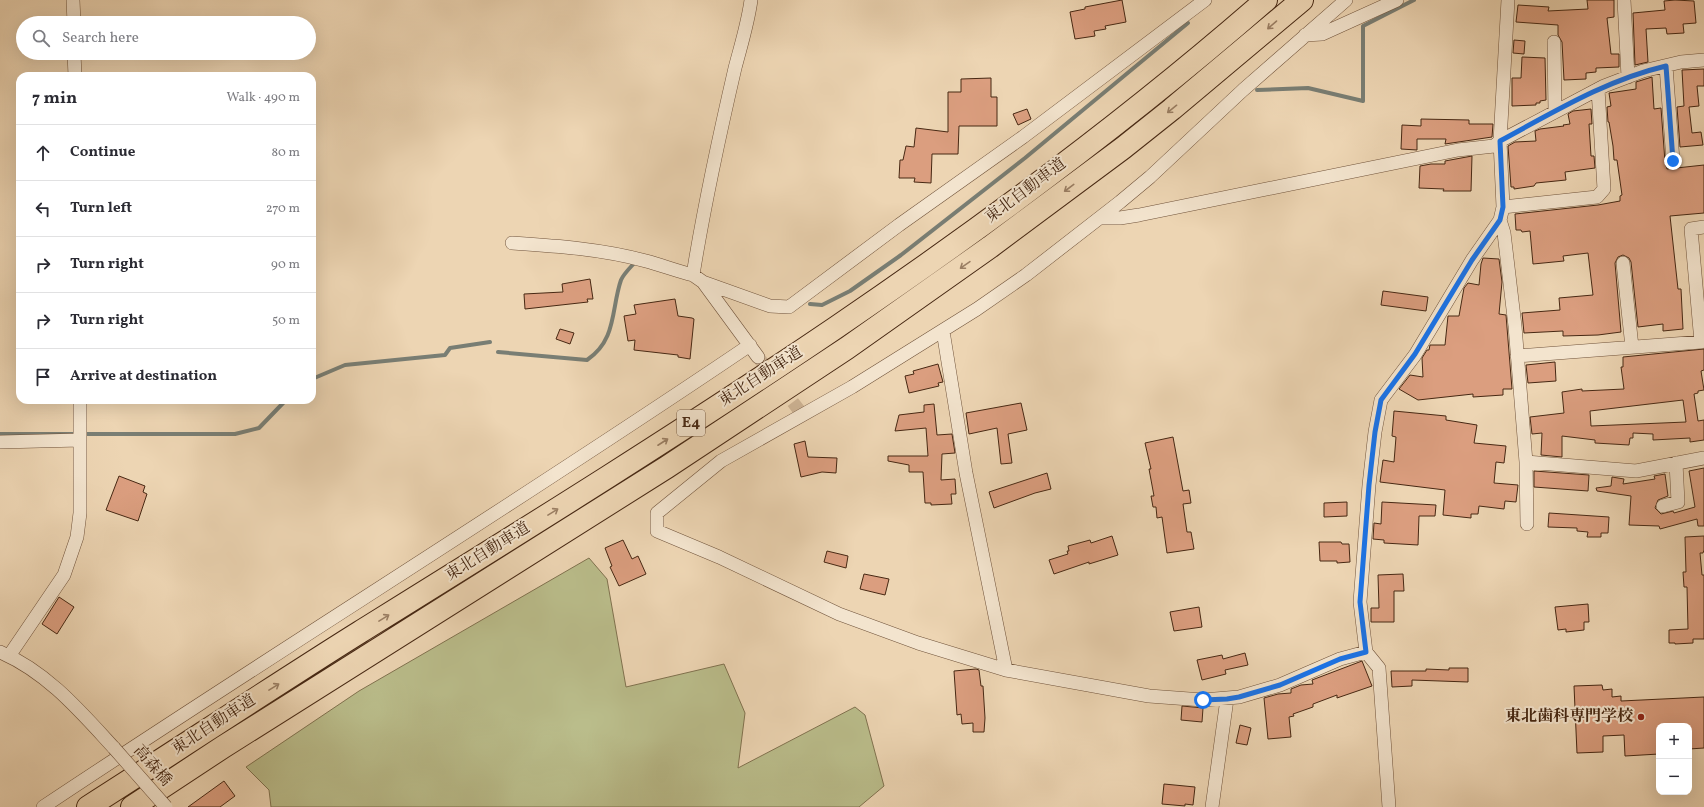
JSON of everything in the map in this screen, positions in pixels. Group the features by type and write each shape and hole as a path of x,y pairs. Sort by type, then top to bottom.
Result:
{"highway":[{"name":"東北自動車道","path":"88,807 330,651 658,445 835,328 976,229 1111,128 1266,0"},
{"name":"東北自動車道","path":"132,807 223,747 660,471 847,348 990,247 1122,148 1172,109 1302,0"}],"street":[{"path":"73,0 74,16"},
{"path":"752,0 702,215 696,274 758,357"},
{"path":"512,243 570,247 646,261 696,274 770,306 789,307 899,225 1022,137 1205,0"},
{"path":"1346,0 1243,90 1150,177 1100,218 1026,275 978,309 852,387 721,460 657,513 657,531 719,557 839,614 918,643 1006,670 1149,696 1203,700 1227,699 1280,685 1340,659 1366,652"},
{"path":"1305,35 1322,34 1397,0"},
{"path":"1389,807 1379,668 1366,652 1360,602 1369,485 1375,432 1381,400 1415,354 1472,260 1500,220 1503,207 1500,141 1508,0"},
{"path":"1624,0 1628,77"},
{"path":"1554,42 1555,112"},
{"path":"74,60 74,72"},
{"path":"1100,218 1120,218 1139,215 1458,150 1490,148 1500,141 1598,89 1643,71 1681,62 1704,60"},
{"path":"1666,66 1673,161"},
{"path":"1503,207 1597,197 1604,189 1598,89"},
{"path":"1500,220 1504,233 1515,326 1526,462 1527,524"},
{"path":"1517,356 1701,342 1691,229 1704,227"},
{"path":"1623,263 1632,347"},
{"path":"943,331 966,473 1006,670"},
{"path":"44,807 436,550 635,423 750,345"},
{"path":"4,654 64,575 77,537 80,513 80,404"},
{"path":"0,442 80,439"},
{"path":"1526,462 1636,471 1704,458"},
{"path":"1663,506 1678,502 1676,463"},
{"name":"高森橋","path":"4,654 25,665 50,683 114,748 166,807"},
{"path":"1212,807 1227,699"}],"green space":[{"path":"589,558 607,579 626,687 724,664 745,713 738,768 855,707 865,715 884,786 859,807 271,807 269,790 246,767 359,691"}],"building":[{"path":"1122,0 1126,22 1105,26 1106,29 1094,31 1095,36 1075,39 1070,12 1085,9 1085,7"},
{"path":"1587,0 1614,0 1614,17 1607,18 1611,54 1619,54 1619,67 1596,68 1596,72 1586,73 1586,79 1564,80 1562,42 1558,35 1558,25 1516,22 1518,5 1549,7 1548,11 1588,9"},
{"path":"1664,1 1694,1 1696,23 1683,24 1684,33 1667,34 1666,28 1646,29 1648,62 1635,65 1633,13 1665,10"},
{"path":"1514,40 1525,41 1524,54 1513,53"},
{"path":"1522,57 1545,58 1546,100 1536,103 1536,105 1512,106 1512,78 1521,78"},
{"path":"1704,69 1704,86 1697,86 1699,106 1689,107 1692,133 1701,132 1703,145 1680,147 1677,107 1684,106 1682,70"},
{"path":"1652,77 1654,109 1661,108 1665,162 1667,169 1704,165 1704,213 1670,216 1678,289 1681,289 1683,329 1663,331 1663,324 1638,327 1631,262 1629,258 1623,255 1618,257 1615,263 1621,332 1598,335 1563,336 1563,331 1524,333 1522,313 1560,310 1559,298 1593,295 1588,253 1563,256 1564,261 1533,264 1530,231 1522,232 1521,230 1516,230 1515,214 1598,205 1620,201 1620,196 1622,195 1617,160 1614,160 1608,122 1607,107 1611,106 1609,93 1636,89 1636,82"},
{"path":"991,78 991,97 997,97 997,126 959,126 958,154 932,154 931,183 914,182 915,178 899,178 900,160 903,160 906,146 914,147 916,128 948,132 948,92 961,92 961,79"},
{"path":"1027,109 1031,119 1018,125 1013,114"},
{"path":"1591,109 1592,124 1589,124 1591,156 1594,156 1595,168 1565,172 1566,180 1536,183 1534,186 1514,189 1514,187 1511,187 1508,146 1515,142 1536,141 1535,131 1570,124 1568,114 1573,111"},
{"path":"1421,119 1469,120 1469,124 1493,124 1492,137 1445,144 1446,139 1417,139 1417,150 1401,149 1402,125 1421,126"},
{"path":"1472,156 1471,191 1443,191 1444,189 1419,188 1420,166 1445,164 1445,161"},
{"path":"1483,258 1499,259 1502,282 1499,314 1506,315 1512,389 1503,389 1503,395 1473,397 1473,394 1418,400 1399,389 1410,375 1423,377 1422,358 1427,350 1429,350 1430,345 1445,345 1448,316 1459,316 1464,288 1468,283 1479,285"},
{"path":"590,279 593,299 587,299 588,302 525,309 524,294 563,292 562,284"},
{"path":"1383,291 1428,297 1426,311 1381,305"},
{"path":"675,299 678,316 694,319 690,359 678,357 678,355 634,350 635,340 628,341 624,316 636,314 634,305"},
{"path":"560,329 574,333 570,344 556,339"},
{"path":"1704,349 1704,370 1701,371 1704,390 1698,391 1698,393 1694,394 1698,421 1704,420 1704,440 1690,442 1690,438 1653,440 1653,434 1633,433 1633,438 1630,438 1629,445 1595,443 1595,440 1562,436 1562,457 1541,455 1542,433 1532,434 1530,417 1564,413 1562,392 1582,389 1582,391 1624,389 1621,367 1623,367 1623,357","holes":["1683,400 1686,422 1591,426 1590,411"]},
{"path":"1555,362 1556,381 1528,383 1526,365"},
{"path":"938,364 943,382 938,383 939,386 909,393 905,376 914,374 913,371"},
{"path":"1021,403 1027,430 1008,434 1012,463 1001,464 997,428 969,434 966,413"},
{"path":"934,404 937,435 952,434 955,453 942,454 941,480 955,479 956,494 951,494 952,504 931,505 931,503 925,503 923,472 909,472 909,465 888,461 888,456 928,456 926,428 895,431 899,415 924,412 924,405"},
{"path":"1394,411 1446,416 1446,420 1477,425 1474,443 1506,446 1504,463 1496,462 1494,483 1518,485 1516,502 1505,501 1504,509 1479,506 1478,514 1471,514 1471,518 1443,515 1445,490 1380,482 1383,460 1394,462 1396,437 1392,436"},
{"path":"1173,437 1183,491 1189,490 1191,503 1183,504 1187,532 1191,532 1194,549 1167,553 1162,517 1157,518 1156,507 1153,507 1151,496 1154,496 1149,469 1151,469 1145,443"},
{"path":"805,441 808,457 837,458 836,473 822,472 801,477 794,444"},
{"path":"1704,468 1704,526 1698,526 1697,519 1660,529 1659,526 1629,525 1631,496 1597,491 1596,488 1611,486 1612,477 1624,479 1623,484 1655,479 1654,476 1665,474 1668,496 1658,500 1655,508 1661,514 1673,511 1674,513 1695,507 1689,471"},
{"path":"1534,471 1589,475 1588,491 1534,487"},
{"path":"1047,473 1051,489 1035,493 994,508 989,492"},
{"path":"119,476 145,486 143,492 147,494 138,521 106,510"},
{"path":"1347,502 1347,516 1324,517 1324,503"},
{"path":"1382,502 1436,505 1435,516 1419,516 1418,545 1384,543 1384,540 1373,539 1374,523 1381,524"},
{"path":"1549,513 1609,517 1608,533 1601,533 1601,537 1587,537 1588,532 1577,531 1577,528 1548,527"},
{"path":"1112,536 1118,555 1089,564 1089,562 1054,574 1049,560 1068,554 1068,546 1090,540 1091,543"},
{"path":"1704,536 1704,550 1703,553 1700,553 1702,575 1704,575 1704,639 1693,639 1693,643 1669,643 1669,630 1688,629 1687,587 1684,587 1683,572 1686,572 1685,537"},
{"path":"623,540 632,559 638,556 646,574 619,586 610,567 612,566 605,548"},
{"path":"1319,542 1341,542 1342,544 1349,544 1350,562 1337,563 1337,561 1320,561"},
{"path":"827,551 848,556 846,568 824,562"},
{"path":"864,574 889,579 885,595 860,589"},
{"path":"1403,574 1404,591 1394,591 1394,622 1371,622 1371,608 1379,608 1378,575"},
{"path":"59,597 74,607 57,634 42,624"},
{"path":"1588,604 1589,622 1584,622 1584,630 1566,632 1566,629 1558,630 1555,607"},
{"path":"1199,607 1202,627 1174,631 1170,612"},
{"path":"1245,653 1248,665 1225,670 1226,674 1202,680 1197,660 1222,655 1223,659"},
{"path":"1362,661 1372,686 1337,698 1337,695 1313,704 1313,707 1293,714 1294,716 1289,717 1291,737 1268,739 1264,698 1278,694 1291,693 1291,689 1301,685 1313,684 1312,680"},
{"path":"1449,668 1468,668 1468,682 1412,680 1412,686 1392,687 1391,671 1426,671 1426,669 1449,670"},
{"path":"979,670 981,686 983,686 985,718 984,732 973,732 973,723 962,724 961,714 957,715 954,671"},
{"name":"東北歯科専門学校","path":"1602,685 1603,690 1612,689 1612,697 1621,696 1621,701 1704,697 1704,748 1692,749 1692,723 1656,723 1656,754 1625,756 1624,735 1603,736 1603,752 1577,753 1574,686"},
{"path":"1182,706 1203,708 1202,722 1181,720"},
{"path":"1240,725 1251,728 1247,745 1236,743"},
{"path":"224,781 235,796 220,807 188,807"},
{"path":"1164,784 1195,787 1193,805 1185,804 1185,806 1162,804"}],"waterway":[{"path":"1257,90 1308,88 1363,101 1363,26 1414,0"},
{"path":"810,304 822,305 850,291 901,255 1025,158 1188,23"},
{"path":"498,352 587,360 597,352 604,343 612,323 621,280 636,261"},
{"path":"316,377 345,365 445,355 450,348 490,342"},
{"path":"82,434 235,434 259,428 282,404"},
{"path":"0,434 74,434"}],"tunnel":[{"path":"758,357 802,414"}],"place":[{"name":"東北歯科専門学校","path":"1641,717"}],"route":[{"path":"1203,700 1239,697 1280,685 1340,659 1366,652 1360,602 1369,485 1375,432 1381,400 1415,354 1472,260 1500,220 1503,211 1500,141 1604,86 1643,71 1666,66 1673,161"}]}
